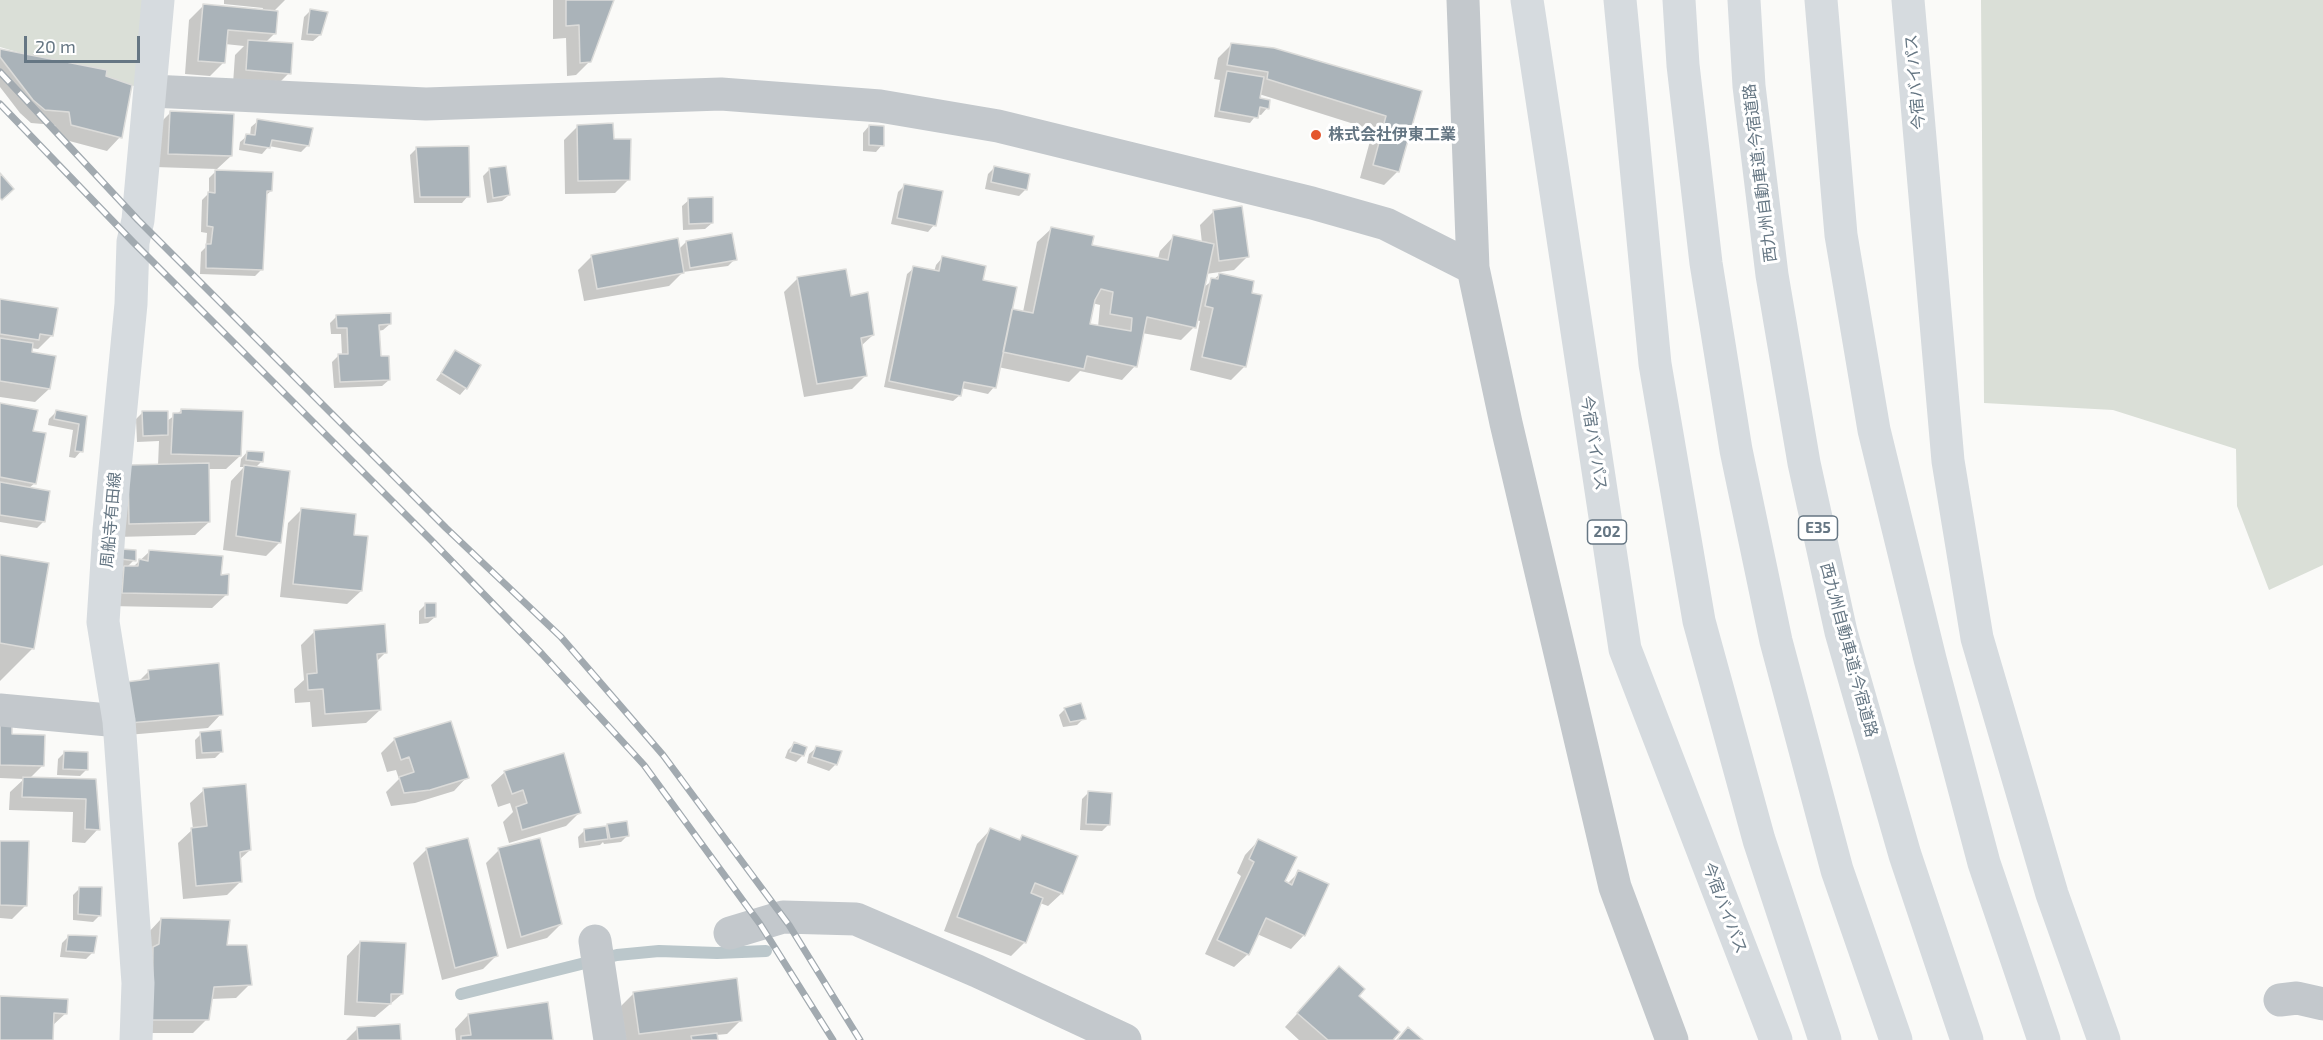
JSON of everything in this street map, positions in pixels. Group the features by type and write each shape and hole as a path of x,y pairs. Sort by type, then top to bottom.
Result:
{"main road":[{"name":"周船寺有田線","path":"136,1040 138,983 119,721 104,622 109,530 131,304 134,242 151,91 158,0"},
{"name":"今宿バイパス","path":"1527,0 1625,649 1776,1040"},
{"path":"1620,0 1655,364 1699,621 1759,840 1825,1040"},
{"path":"1679,0 1683,65 1706,263 1736,450 1776,641 1834,858 1896,1040"},
{"name":"西九州自動車道;今宿道路","path":"1744,0 1749,86 1772,275 1804,463 1841,632 1905,855 1967,1040"},
{"path":"1821,0 1841,235 1874,430 1930,659 1984,863 2044,1040"},
{"name":"今宿バイパス","path":"1908,0 1948,461 1977,638 2052,894 2104,1040"}],"street":[{"path":"1463,0 1473,268 1506,423 1615,887 1672,1040"},
{"path":"151,91 426,104 721,94 879,106 998,126 1312,203 1386,224 1473,268"},
{"path":"0,710 119,721"},
{"path":"730,933 783,917 856,919 977,971 1125,1040"},
{"path":"597,954 610,1040"},
{"path":"2280,1000 2297,998 2323,1004"}],"shaded area":[{"path":"0,0 158,0 151,91 0,47"},
{"path":"1981,0 2323,0 2323,565 2269,590 2237,506 2236,449 2113,410 1984,403"}],"building":[{"path":"566,0 614,0 591,62 580,63 579,25 566,26"},
{"path":"203,4 278,11 276,34 228,30 225,63 198,61"},
{"path":"310,9 328,12 321,35 307,34"},
{"path":"248,40 293,43 291,74 246,70"},
{"path":"1231,43 1274,48 1422,91 1399,172 1373,165 1386,116 1267,79 1268,72 1227,65"},
{"path":"0,49 107,70 106,76 132,85 122,138 71,125 69,112 45,110 33,100 0,57"},
{"path":"1227,71 1264,77 1260,98 1270,100 1269,109 1260,107 1258,118 1219,111"},
{"path":"170,111 234,114 232,156 168,154"},
{"path":"257,119 313,128 309,146 272,140 270,148 244,144 246,134 255,135"},
{"path":"613,123 614,139 631,139 630,180 578,181 577,125"},
{"path":"869,125 884,126 884,146 869,145"},
{"path":"469,146 470,197 420,197 416,147"},
{"path":"506,166 510,195 493,198 489,168"},
{"path":"994,166 1030,174 1027,190 991,182"},
{"path":"215,170 273,172 272,191 267,191 263,270 206,268 206,244 211,244 213,227 207,226 208,192 215,193"},
{"path":"0,173 14,189 2,200 0,198"},
{"path":"904,184 943,191 936,226 897,218"},
{"path":"713,197 713,223 689,224 688,198"},
{"path":"1242,206 1249,257 1219,261 1213,210"},
{"path":"1051,227 1094,236 1092,245 1168,260 1173,235 1214,244 1196,328 1147,317 1137,367 1087,356 1084,369 1003,352 1012,309 1033,313","holes":["1101,289 1113,292 1110,314 1132,318 1131,331 1090,324 1095,300"]},
{"path":"732,233 737,260 690,268 686,241"},
{"path":"678,238 684,273 597,289 591,255"},
{"path":"942,256 986,266 983,280 1017,287 996,388 964,382 961,396 889,381 913,266 939,271"},
{"path":"846,269 851,296 868,292 874,335 861,338 867,376 817,384 797,277"},
{"path":"1219,273 1254,281 1252,293 1262,295 1246,367 1202,357 1213,308 1205,306 1211,278 1218,279"},
{"path":"0,299 58,308 53,336 40,334 39,340 0,334"},
{"path":"391,313 391,324 379,325 381,356 389,356 390,380 340,382 338,354 348,354 347,328 337,328 336,315"},
{"path":"0,338 33,343 32,352 56,356 50,389 0,381"},
{"path":"455,350 481,365 467,389 441,373"},
{"path":"0,403 38,410 33,431 46,433 36,484 0,477"},
{"path":"181,409 243,411 241,456 171,454 173,413 181,413"},
{"path":"56,410 87,416 83,452 75,451 79,424 54,419"},
{"path":"142,411 168,411 168,435 143,436"},
{"path":"247,451 264,452 263,462 246,460"},
{"path":"209,463 210,522 129,524 128,465"},
{"path":"244,465 290,471 281,543 236,536"},
{"path":"0,482 50,491 45,522 0,515"},
{"path":"301,508 356,514 354,535 368,536 362,591 293,584"},
{"path":"121,549 136,550 136,561 121,559"},
{"path":"149,550 223,556 221,575 229,574 228,595 122,593 124,566 138,566 139,559 148,561"},
{"path":"0,555 49,563 34,649 0,643"},
{"path":"425,603 436,603 436,617 425,618"},
{"path":"385,624 387,653 377,654 381,710 325,714 323,689 308,690 307,674 317,673 314,630"},
{"path":"219,663 223,715 129,723 126,682 149,679 148,670"},
{"path":"1081,703 1086,719 1070,722 1064,708"},
{"path":"451,721 469,778 430,790 404,793 399,777 414,772 409,757 401,760 394,738"},
{"path":"0,724 12,725 12,734 45,735 44,766 0,765"},
{"path":"221,730 223,752 202,753 200,732"},
{"path":"794,742 807,747 804,756 790,752"},
{"path":"816,746 842,751 837,765 812,757"},
{"path":"64,751 88,752 88,770 63,769"},
{"path":"564,753 581,813 522,830 516,807 527,803 523,790 512,794 504,771"},
{"path":"23,777 96,779 100,830 85,829 86,799 22,797"},
{"path":"246,784 251,850 240,852 242,882 196,886 191,828 207,826 203,788"},
{"path":"1088,791 1112,793 1110,825 1086,824"},
{"path":"627,821 629,836 610,839 607,824"},
{"path":"606,826 608,839 585,842 584,829"},
{"path":"990,828 1020,840 1022,835 1078,856 1063,894 1035,883 1031,893 1043,898 1026,943 957,917"},
{"path":"468,838 498,956 455,968 426,848"},
{"path":"540,838 562,924 521,937 498,848"},
{"path":"1258,839 1297,857 1285,881 1292,885 1298,870 1329,884 1305,936 1266,918 1249,955 1217,940 1254,862 1249,859"},
{"path":"0,841 29,841 27,906 0,905"},
{"path":"79,887 102,887 101,916 78,914"},
{"path":"161,918 230,920 227,945 247,945 252,985 214,987 209,1020 152,1020 153,947 159,944"},
{"path":"68,935 97,936 94,953 66,951"},
{"path":"360,941 406,943 403,994 391,994 391,1004 357,1002"},
{"path":"1339,966 1365,989 1359,996 1400,1032 1393,1040 1328,1040 1297,1013"},
{"path":"737,978 742,1021 639,1034 633,992"},
{"path":"0,996 68,999 67,1014 54,1013 53,1040 0,1040"},
{"path":"548,1002 553,1040 461,1040 461,1036 471,1035 468,1014"},
{"path":"400,1024 401,1040 358,1040 357,1027"},
{"path":"1408,1027 1423,1040 1397,1040"},
{"path":"717,1033 718,1040 692,1040 691,1036"}],"waterway":[{"path":"461,994 617,955 659,951 717,953 766,951"}],"railway":[{"path":"0,72 138,220 446,528 561,637 663,755 789,925 860,1040"},
{"path":"0,104 133,242 432,541 542,654 644,765 760,924 833,1040"}],"place":[{"name":"株式会社伊東工業","path":"1316,135"}]}
